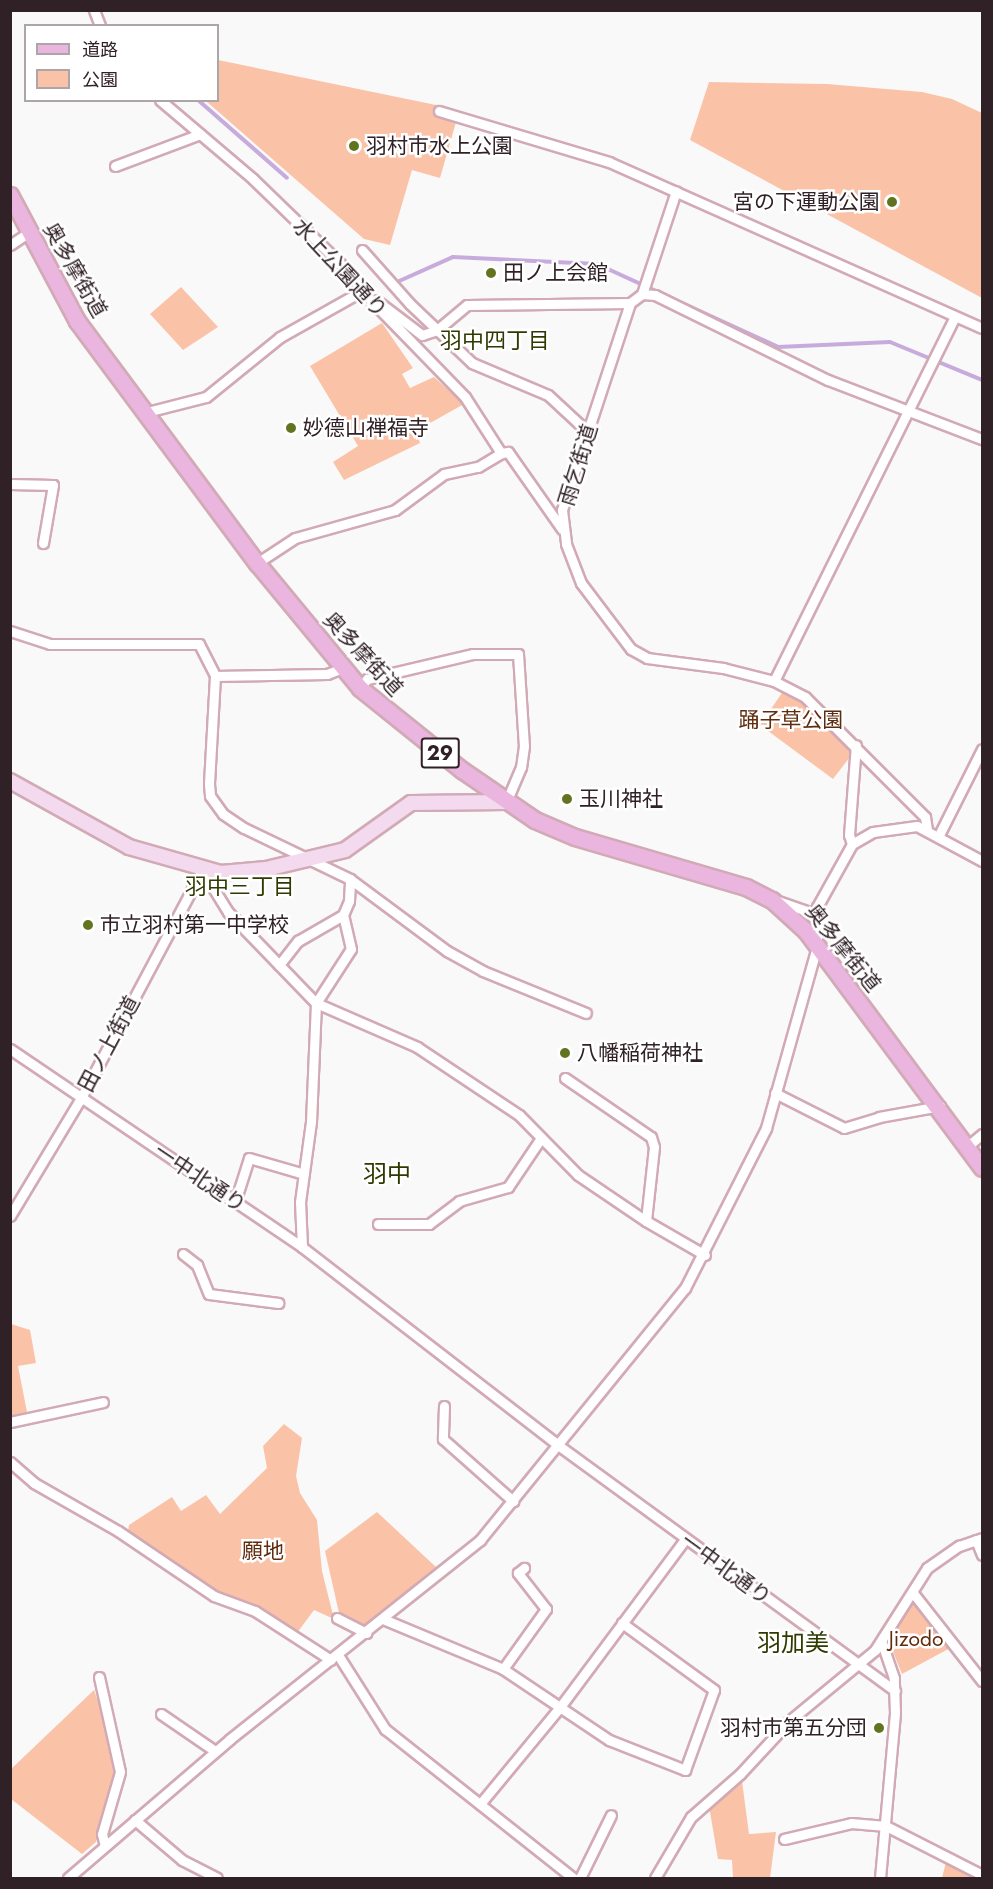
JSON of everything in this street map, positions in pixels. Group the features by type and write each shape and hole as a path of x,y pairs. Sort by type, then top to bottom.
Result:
{"main road":[{"name":"奥多摩街道","path":"10,195 70,311 257,563 360,688 506,802 575,837 746,887 772,900 817,946 969,1145 982,1168"}],"street":[{"name":"水上公園通り","path":"162,102 270,195 345,269 362,291 465,398 501,453"},
{"path":"439,111 609,162 954,318 982,328"},
{"path":"115,166 200,134"},
{"path":"147,412 206,397 280,337 362,291 418,333 437,330 467,305 630,303 643,287 676,191"},
{"path":"10,244 29,232"},
{"path":"362,250 437,330 472,363 548,395 588,432"},
{"path":"643,287 828,380 909,409 982,439"},
{"name":"雨乞街道","path":"564,531 562,510 630,303"},
{"path":"774,681 954,318"},
{"name":"雨乞街道","path":"501,453 508,452 564,531"},
{"path":"257,563 296,538 395,510 444,474 478,467 501,453"},
{"path":"10,484 53,485 43,543"},
{"path":"564,531 581,584 631,649 658,660 723,668 774,681 805,697 856,745 924,818 927,829"},
{"path":"10,631 50,644 199,644 215,676 208,759 213,801 223,814 244,828 350,879 447,951 483,971 586,1013"},
{"path":"10,781 129,847 202,870 239,873 314,860 359,843 391,814 411,803 506,802 521,767 524,746 518,654 473,654 367,679 360,688"},
{"path":"215,676 327,674 343,668"},
{"path":"852,844 849,835 856,745"},
{"path":"939,835 982,749"},
{"path":"68,1878 215,1751 480,1540 685,1288 705,1255 758,1149 817,946 815,914 852,844 890,827 910,825 939,835 982,861"},
{"path":"202,870 228,912 316,1004 417,1047 519,1115 578,1175 646,1221 705,1255"},
{"name":"田ノ上街道","path":"10,1215 81,1098 202,870"},
{"path":"302,1247 304,1174 311,1122 316,1004 351,949 344,915 349,901 350,879"},
{"path":"772,900 815,914"},
{"path":"279,965 298,941 344,915"},
{"name":"一中北通り","path":"10,1049 302,1247 558,1445 895,1691"},
{"path":"565,1078 651,1137 654,1147 646,1221"},
{"path":"775,1093 844,1128 879,1117 940,1107"},
{"path":"969,1145 982,1134"},
{"path":"378,1224 429,1224 459,1201 508,1187 541,1138"},
{"path":"235,1202 249,1158 304,1174"},
{"path":"183,1254 197,1265 209,1294 278,1304"},
{"path":"10,1422 103,1402"},
{"path":"444,1406 443,1439 513,1502"},
{"path":"10,1462 34,1483 118,1530 214,1596 255,1611 334,1658 385,1730 573,1878"},
{"path":"480,1804 560,1707 685,1539"},
{"path":"657,1878 692,1817 740,1774 789,1721 867,1658 913,1593 927,1568 954,1549 979,1539 982,1555"},
{"path":"503,1669 546,1608 518,1573 524,1568"},
{"path":"913,1593 982,1681"},
{"path":"337,1618 366,1633"},
{"path":"382,1618 503,1669 609,1740 685,1770 714,1690 622,1623"},
{"path":"879,1878 886,1826 895,1691 881,1641"},
{"path":"99,1677 120,1772 102,1834 105,1846"},
{"path":"161,1714 215,1751"},
{"path":"580,1878 611,1815"},
{"path":"135,1820 182,1860 217,1878"},
{"path":"784,1839 851,1823 886,1826 982,1875"},
{"path":"78,1870 86,1878"}],"green space":[{"name":"羽村市水上公園","path":"219,60 436,105 435,115 456,122 440,178 412,170 390,245 364,239 207,102 219,102"},
{"name":"宮の下運動公園","path":"709,82 827,84 922,92 952,99 982,113 982,298 690,140"},
{"path":"181,287 218,327 183,350 150,314"},
{"path":"382,323 413,368 402,374 410,388 434,377 464,404 416,431 420,443 344,480 333,462 358,446 310,366"},
{"name":"踊子草公園","path":"784,690 806,702 851,746 850,757 833,779 760,725"},
{"path":"11,1324 30,1330 36,1363 18,1366 27,1412 11,1416"},
{"name":"願地","path":"284,1424 302,1438 296,1476 300,1493 317,1520 322,1571 334,1619 314,1610 297,1633 257,1609 215,1594 128,1531 129,1525 172,1497 181,1511 206,1495 220,1514 267,1468 263,1446"},
{"path":"377,1512 437,1568 365,1626 339,1613 325,1551"},
{"name":"Jizodo","path":"916,1598 952,1647 902,1674 887,1637"},
{"path":"94,1690 109,1733 115,1785 96,1842 82,1854 11,1799 10,1770"},
{"path":"742,1781 749,1834 776,1832 770,1878 733,1878 732,1860 718,1859 709,1806"},
{"path":"946,1862 975,1878 942,1878"}],"waterway":[{"path":"200,102 287,178"},
{"path":"397,282 453,257 597,264 778,347 890,342 982,380"}],"place":[{"name":"羽村市水上公園","path":"354,146"},
{"name":"宮の下運動公園","path":"892,202"},
{"name":"田ノ上会館","path":"491,273"},
{"name":"妙德山禅福寺","path":"291,428"},
{"name":"玉川神社","path":"567,799"},
{"name":"市立羽村第一中学校","path":"88,925"},
{"name":"八幡稲荷神社","path":"565,1053"},
{"name":"羽村市第五分団","path":"879,1728"}],"district":[{"name":"羽中四丁目","path":"495,341"},
{"name":"羽中三丁目","path":"240,887"},
{"name":"羽中","path":"387,1174"},
{"name":"羽加美","path":"793,1643"}]}
